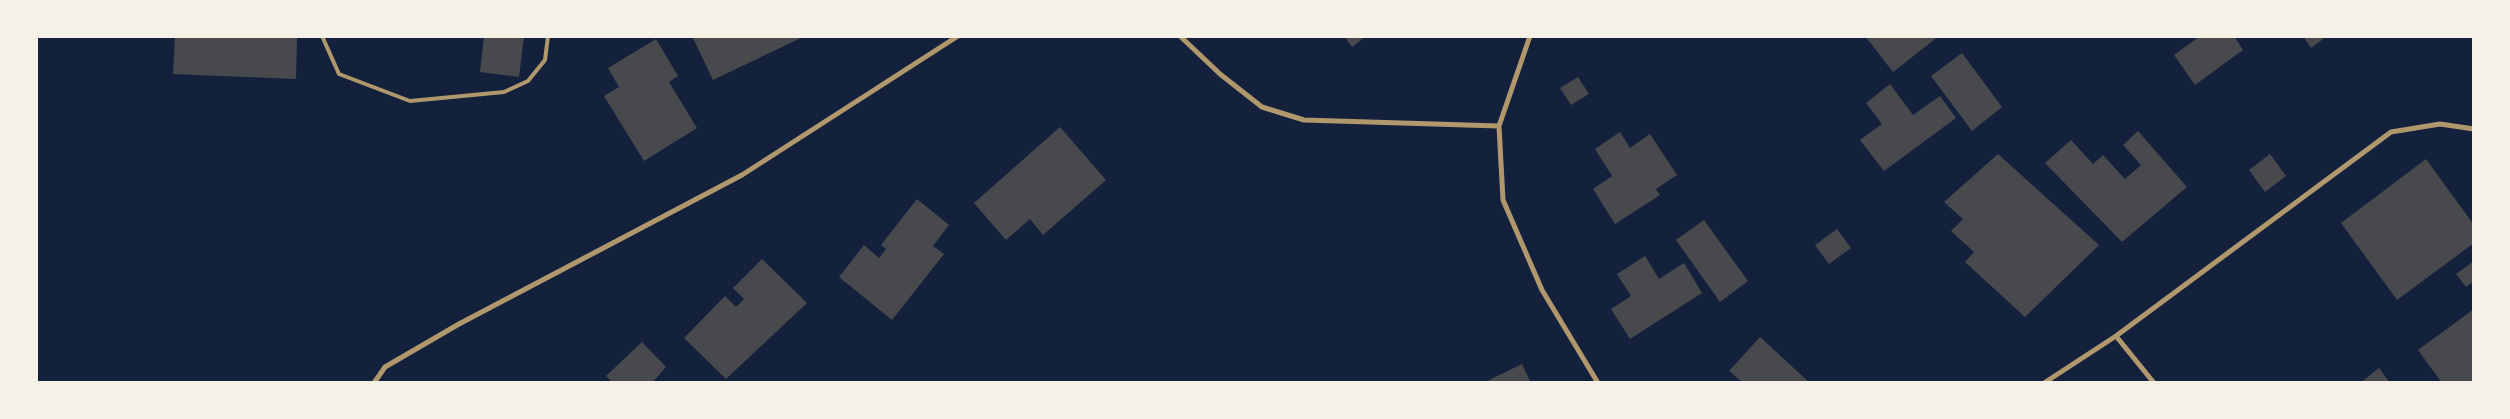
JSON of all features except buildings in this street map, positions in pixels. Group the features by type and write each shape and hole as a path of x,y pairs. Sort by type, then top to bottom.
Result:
{"street":[{"path":"374,383 385,367 459,324 742,175 958,36"},
{"path":"1180,36 1220,74 1262,107 1304,120 1499,126"},
{"path":"1530,36 1499,126 1503,200 1542,290 1598,383"},
{"path":"2044,383 2116,336 2392,132 2440,124 2474,129"},
{"path":"2116,336 2154,383"}],"lane":[{"path":"322,36 339,74 410,102 504,92 528,81 544,60 548,36"}]}
